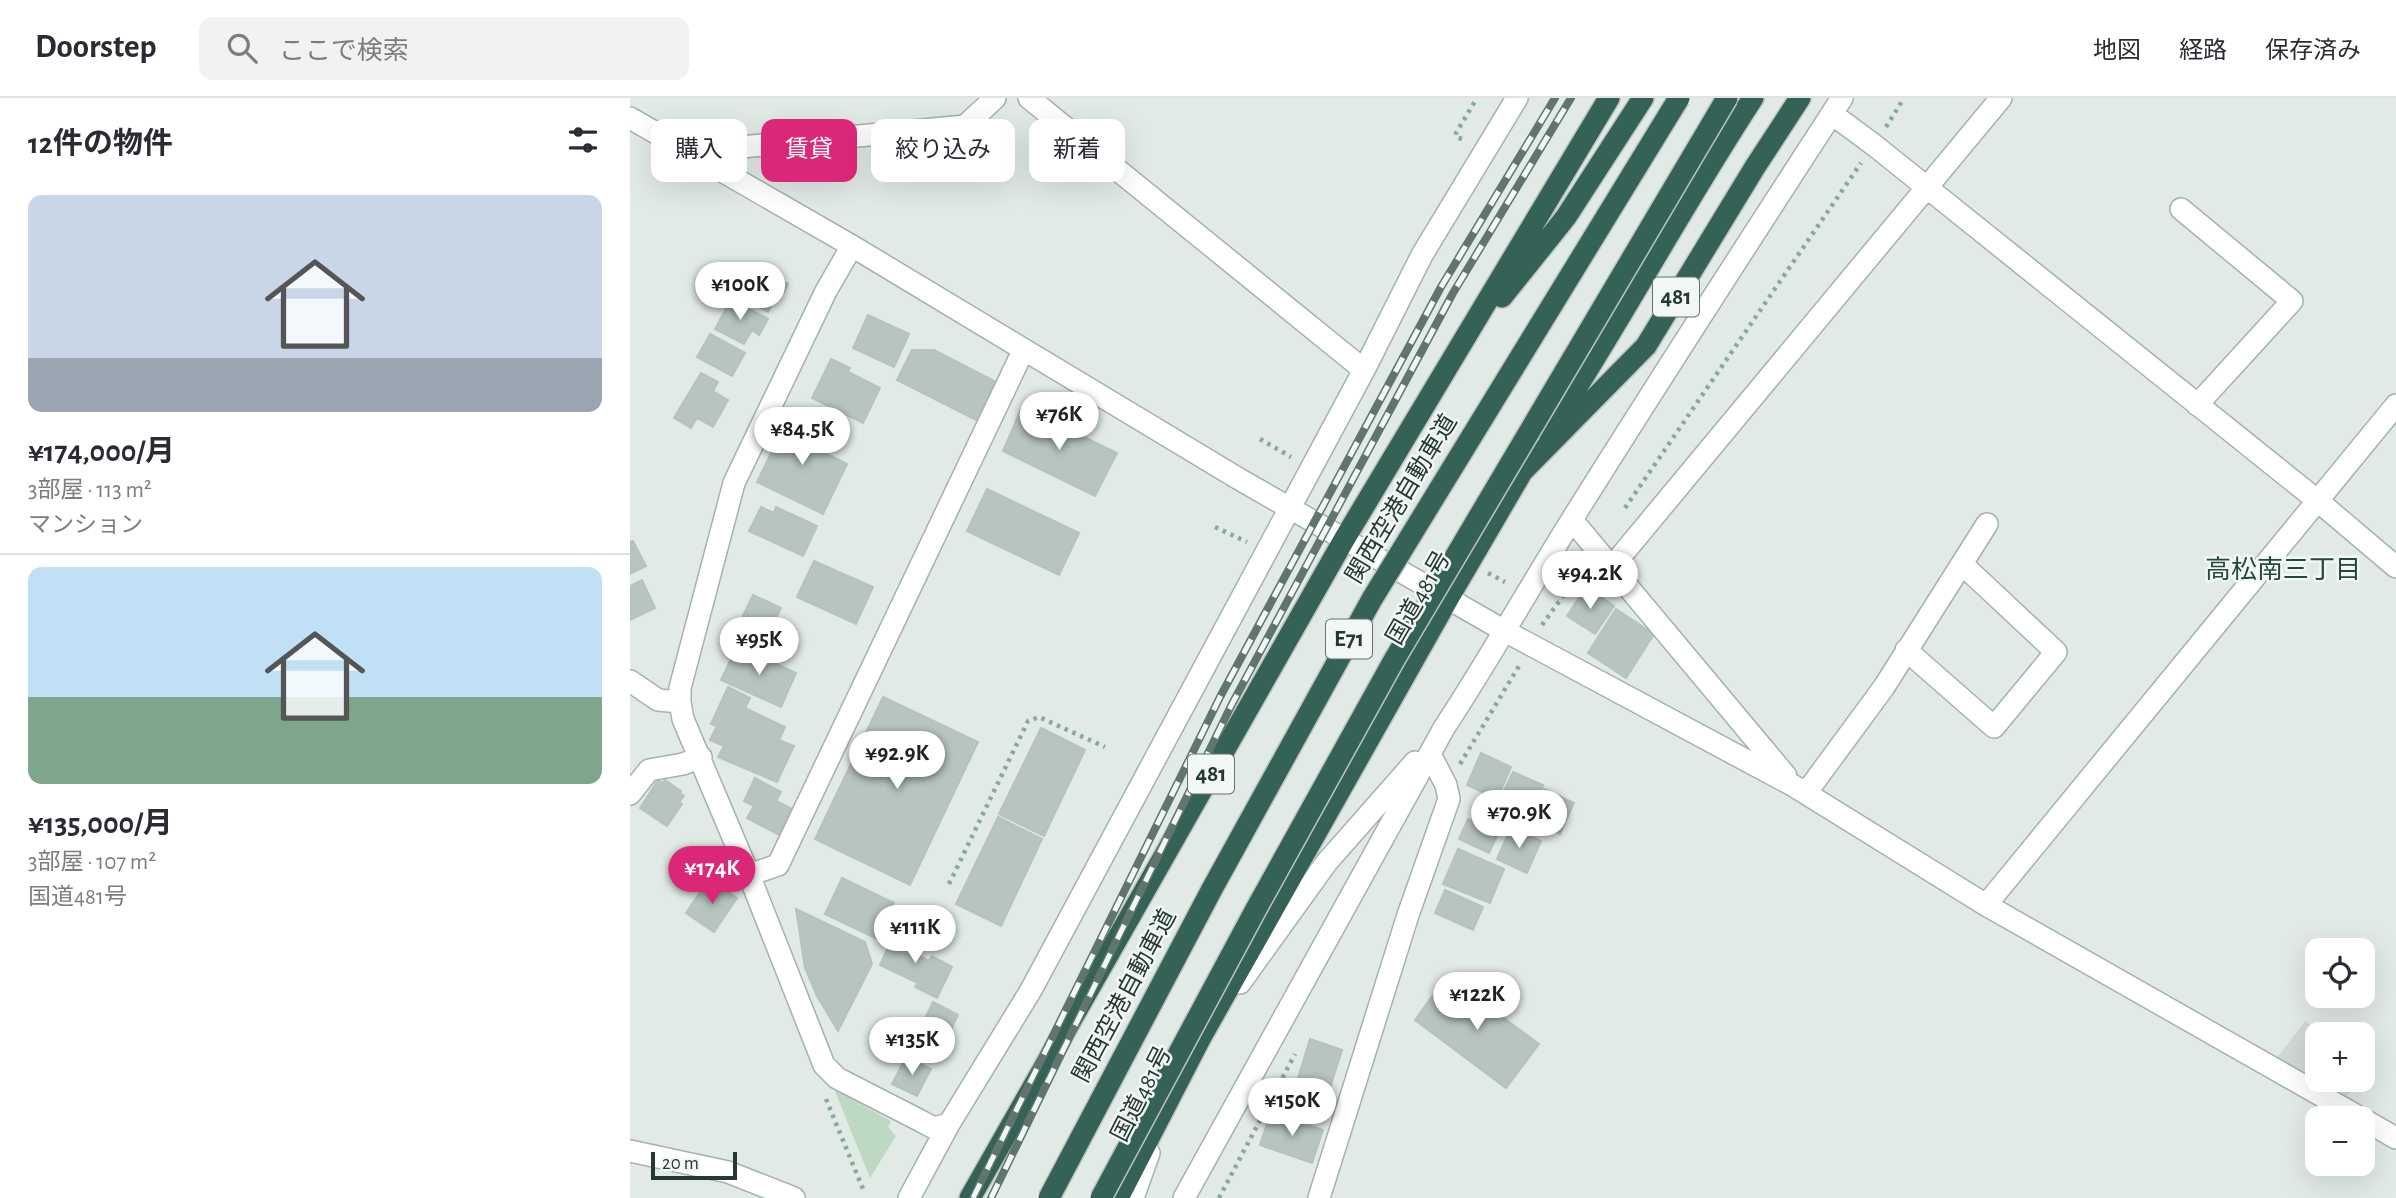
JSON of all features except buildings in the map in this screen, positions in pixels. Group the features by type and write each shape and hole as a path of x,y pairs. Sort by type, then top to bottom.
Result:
{"highway":[{"name":"481","path":"970,1198 1345,538 1458,354 1609,98"},
{"name":"481","path":"1458,354 1566,217 1643,98"},
{"name":"関西空港自動車道","path":"1049,1198 1212,889 1372,599 1679,98"},
{"name":"E71","path":"1101,1198 1394,660 1727,98"},
{"name":"481","path":"1522,472 1599,354 1719,150 1753,98"},
{"name":"国道481号","path":"1118,1198 1201,1037 1522,472 1646,346 1800,98"}],"street":[{"path":"747,146 965,126 995,98"},
{"path":"1029,98 1364,370"},
{"path":"909,1198 949,1124 1031,990 1364,370 1422,255 1517,98"},
{"path":"1611,568 2001,98"},
{"path":"1184,1198 1444,728 1572,520 1837,106 1874,145 2318,501 2396,567"},
{"path":"630,118 651,130"},
{"path":"740,182 1023,351 1503,630 1800,790 1986,905 2396,1138"},
{"path":"2181,209 2292,301 2197,405"},
{"path":"852,247 827,290 734,483 680,688 680,702 683,719 701,757 824,1065 837,1078 934,1128 949,1124"},
{"path":"749,875 778,865 1023,351"},
{"path":"1986,905 2396,405"},
{"path":"1572,520 1800,790"},
{"path":"1800,790 1884,687 1987,524"},
{"path":"1906,650 1994,727 2056,652 1962,564"},
{"path":"630,681 658,699 680,702"},
{"path":"1201,1037 1327,862 1444,728"},
{"path":"1319,1198 1408,915 1449,799 1446,785 1430,754"},
{"path":"630,794 649,770 682,764 701,757"},
{"path":"1133,1198 1176,1082"},
{"path":"630,1151 728,1172 761,1192 794,1198"}],"path":[{"path":"1464,139 1455,137 1456,132 1477,98"},
{"path":"1620,517 1904,98"},
{"path":"1446,785 1503,694 1551,609 1597,551"},
{"path":"949,884 1028,721 1039,717 1105,747"},
{"path":"1219,1198 1300,1044"},
{"path":"823,1094 863,1189"}],"shaded area":[{"path":"2305,1021 2306,1022 2305,1085 2271,1066"},
{"path":"2317,1092 2350,1092 2342,1106"}],"green space":[{"path":"834,1089 891,1121 888,1127 896,1136 870,1178"}],"railway":[{"path":"973,1198 1220,697 1441,287 1555,98"},
{"path":"991,1198 1232,704 1453,293 1571,98"}],"district":[{"name":"高松南三丁目","path":"2283,570"}]}
